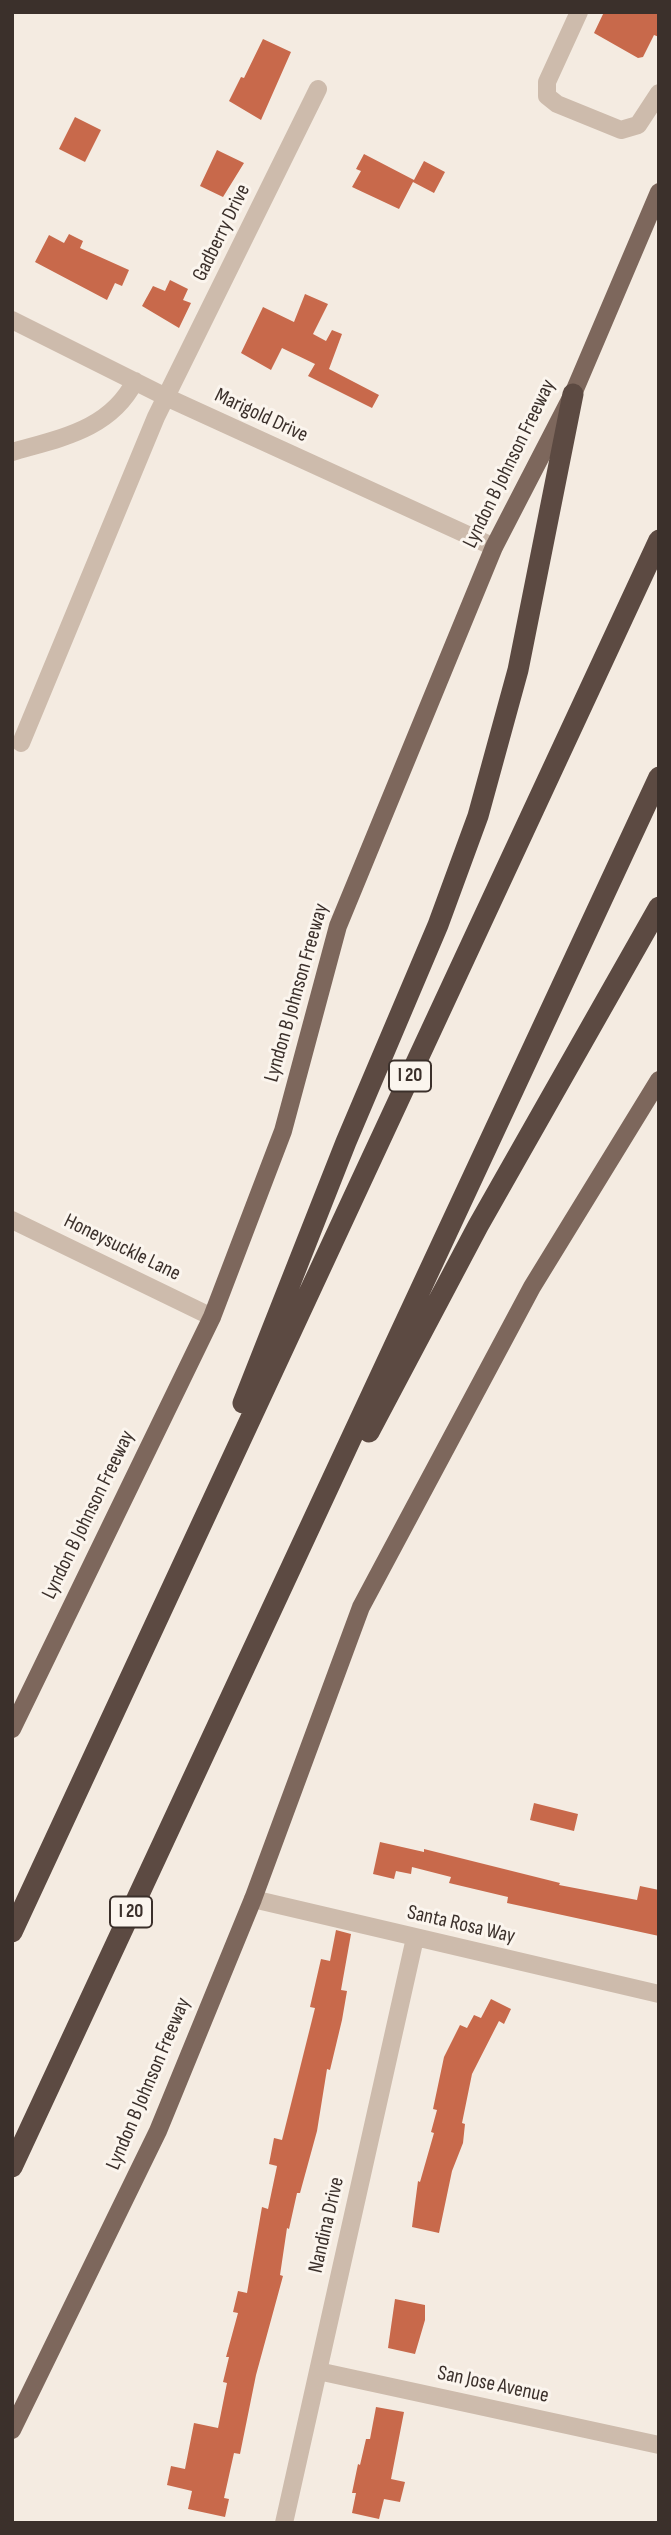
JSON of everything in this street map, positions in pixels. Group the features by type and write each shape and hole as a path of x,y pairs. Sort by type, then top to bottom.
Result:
{"highway":[{"path":"160,1612 346,1142 438,925 478,816 518,670 573,394"},
{"name":"I 20","path":"12,1932 659,540"},
{"name":"I 20","path":"12,2166 659,777"},
{"path":"250,1658 478,1226 659,907"}],"main road":[{"name":"Lyndon B Johnson Freeway","path":"12,1729 18,1704 212,1317 283,1131 338,926 494,547 573,394 659,192"},
{"name":"Lyndon B Johnson Freeway","path":"12,2430 158,2131 253,1899 361,1607 533,1287 659,1080"}],"street":[{"path":"579,12 547,82 548,96 556,104 621,130 638,125 659,93"},
{"name":"Gadberry Drive","path":"21,743 166,397 318,89"},
{"name":"Marigold Drive","path":"12,320 166,397 494,547"},
{"path":"12,452 81,432 100,422 128,396 135,381"},
{"name":"Honeysuckle Lane","path":"12,1220 212,1317"},
{"name":"Santa Rosa Way","path":"253,1899 659,1994"},
{"name":"Nandina Drive","path":"284,2523 415,1938"},
{"name":"San Jose Avenue","path":"318,2371 659,2445"}],"building":[{"path":"604,12 659,12 659,37 654,35 643,57 638,58 594,33"},
{"path":"263,39 291,52 261,120 229,101"},
{"path":"75,117 101,130 85,162 59,149"},
{"path":"217,150 244,163 223,197 200,186"},
{"path":"364,154 414,180 424,161 445,172 434,193 413,182 399,209 352,187 361,171 356,169"},
{"path":"69,234 83,241 80,248 129,270 122,286 115,283 107,300 35,262 49,235 64,243"},
{"path":"170,280 188,289 183,300 191,303 179,328 142,306 153,286 165,291"},
{"path":"305,294 328,304 313,334 326,341 332,330 342,334 329,369 379,395 372,408 308,376 315,364 282,348 271,370 241,353 263,307 294,322"},
{"path":"534,1803 578,1814 574,1831 530,1820"},
{"path":"380,1842 424,1852 424,1849 560,1883 559,1885 637,1900 640,1886 659,1890 659,1936 507,1903 508,1897 449,1883 451,1877 412,1867 411,1874 396,1871 394,1879 373,1874"},
{"path":"336,1930 351,1934 341,1990 347,1991 342,2020 330,2070 327,2069 317,2131 300,2193 297,2193 289,2229 287,2228 280,2275 283,2276 256,2375 240,2454 234,2453 224,2498 229,2499 225,2517 188,2509 192,2491 167,2485 171,2466 185,2469 194,2423 218,2428 227,2383 223,2382 229,2357 226,2357 238,2313 233,2312 238,2291 247,2293 262,2207 268,2209 277,2166 269,2164 274,2138 282,2140 315,2008 310,2007 321,1959 330,1961"},
{"path":"491,1999 511,2009 504,2024 499,2021 472,2074 462,2123 465,2124 463,2143 452,2171 439,2233 412,2227 418,2181 420,2182 434,2133 431,2132 437,2110 433,2109 444,2057 460,2025 467,2028 474,2015 481,2018"},
{"path":"395,2299 425,2305 425,2320 415,2354 388,2348"},
{"path":"376,2407 404,2412 391,2479 405,2482 400,2502 384,2499 379,2519 352,2513 356,2493 352,2493 358,2464 360,2465 366,2439 370,2439"}]}
